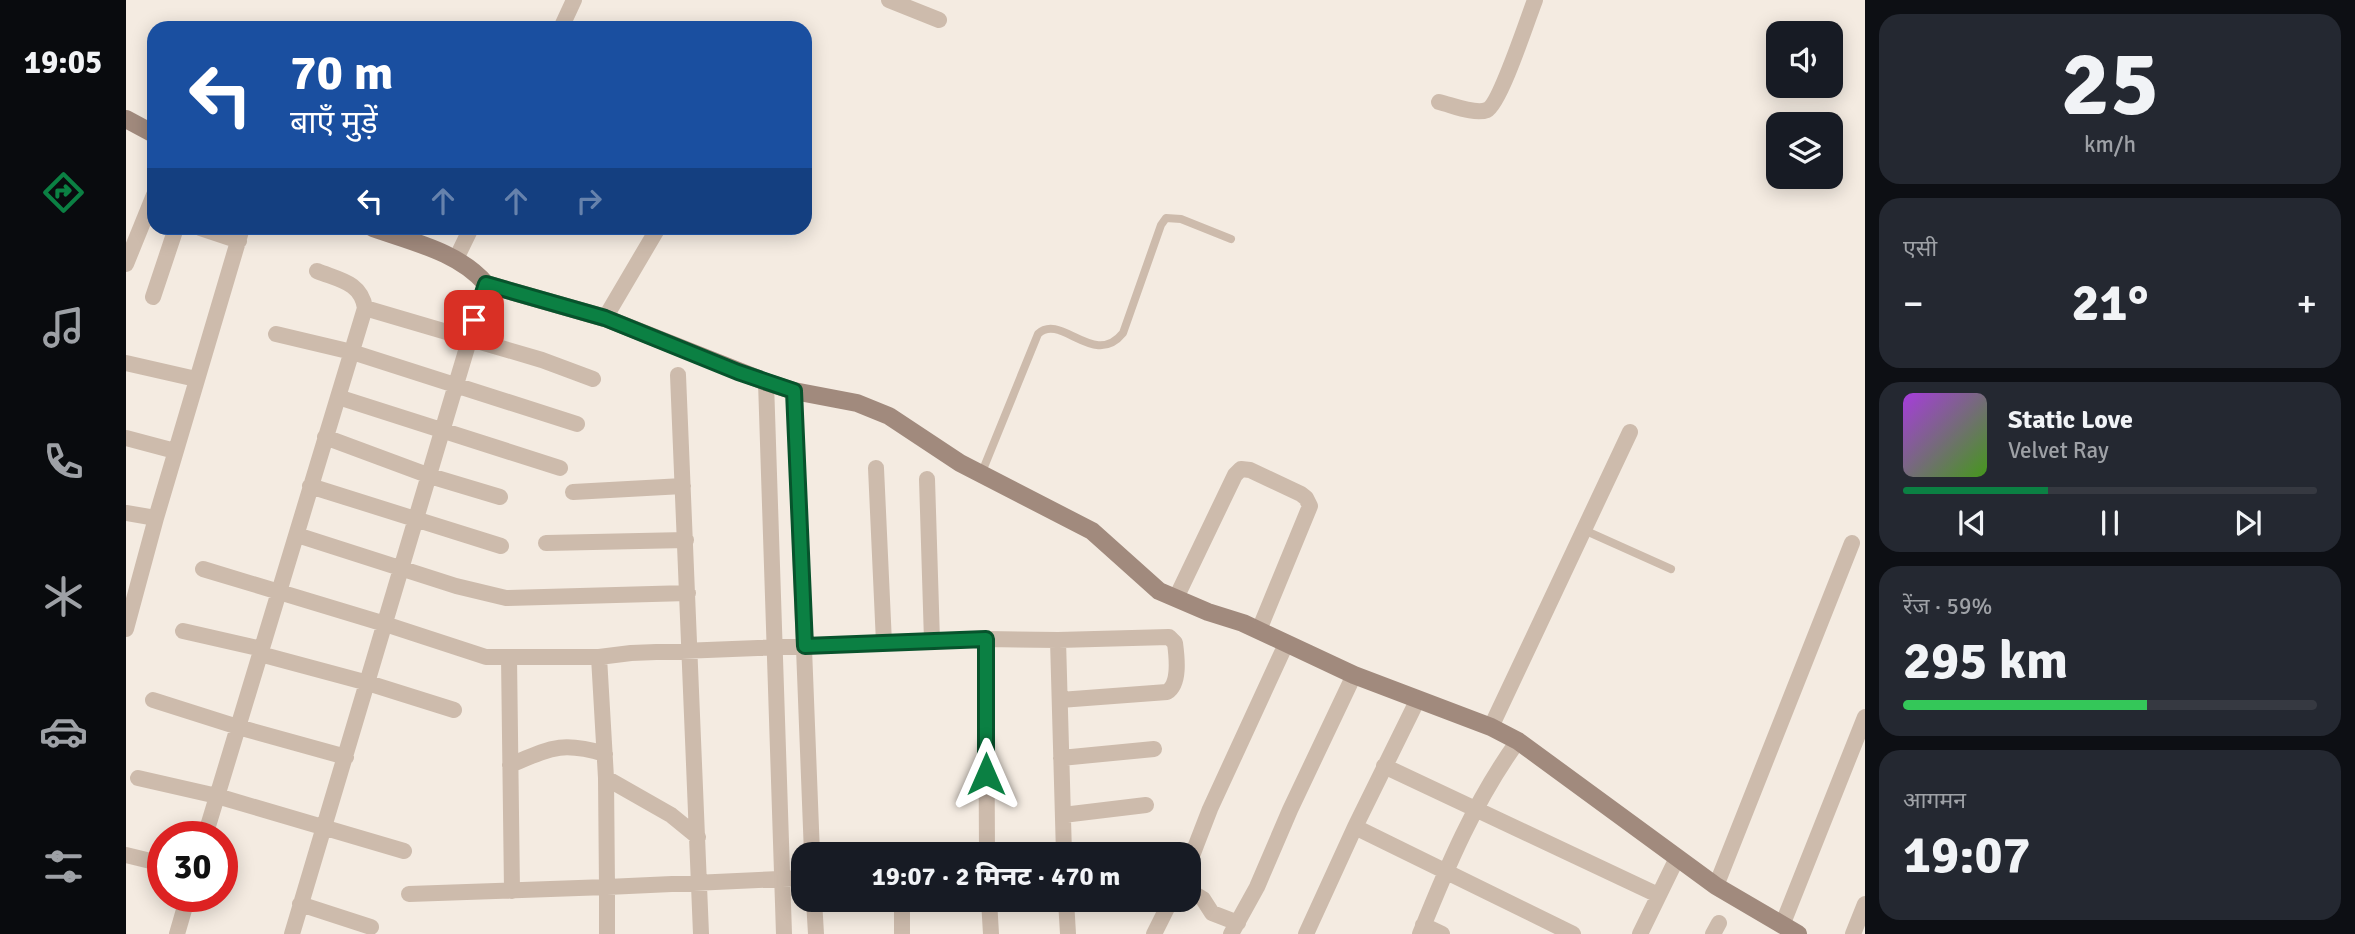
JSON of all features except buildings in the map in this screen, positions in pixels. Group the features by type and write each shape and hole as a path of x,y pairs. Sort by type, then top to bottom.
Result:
{"street":[{"path":"564,21 574,0"},
{"path":"889,0 939,20"},
{"path":"1439,102 1476,111 1492,106 1535,0"},
{"path":"126,120 147,130"},
{"path":"126,264 147,212"},
{"path":"153,297 174,235"},
{"path":"126,629 175,451 240,235"},
{"path":"392,235 456,259 474,271 486,284 605,318 766,382 794,391 857,403 889,416 960,463 1092,531 1159,591 1259,630 1354,675 1490,727 1518,741 1716,886 1788,930 1865,717"},
{"path":"456,259 468,235"},
{"path":"605,318 654,235"},
{"path":"317,271 354,286 363,299 468,338 593,379"},
{"path":"292,934 486,284"},
{"path":"210,821 352,352 363,299"},
{"path":"276,334 352,352 578,424"},
{"path":"126,363 196,379"},
{"path":"678,375 701,934"},
{"path":"766,382 784,934"},
{"path":"794,391 811,842"},
{"path":"338,397 560,468"},
{"path":"1490,727 1630,432"},
{"path":"325,437 430,476 500,497"},
{"path":"126,438 175,451"},
{"path":"876,468 884,643"},
{"path":"1176,598 1235,475 1241,469 1250,470 1301,494 1310,506 1259,630"},
{"path":"927,479 932,641"},
{"path":"310,486 501,546"},
{"path":"573,492 683,486"},
{"path":"126,513 156,518"},
{"path":"297,535 456,586 506,598 688,593"},
{"path":"546,543 685,540"},
{"path":"1716,886 1852,542"},
{"path":"203,569 486,657 599,657 631,653 986,639 1169,637 1175,643 1175,680 1171,690 1167,692 1060,700"},
{"path":"183,631 368,682 454,710"},
{"path":"986,639 987,842"},
{"path":"1058,640 1064,842"},
{"path":"1197,842 1286,644"},
{"path":"509,657 512,891"},
{"path":"599,657 606,778 607,934"},
{"path":"1201,898 1212,913 1234,928 1256,887 1354,675"},
{"path":"1306,934 1418,699"},
{"path":"153,700 346,757"},
{"path":"1442,934 1421,930 1493,774 1518,741"},
{"path":"510,765 540,752 563,747 584,748 605,754"},
{"path":"1062,758 1154,749"},
{"path":"778,754 807,752"},
{"path":"1384,766 1658,895"},
{"path":"138,778 217,796 404,851"},
{"path":"606,778 671,816 698,837"},
{"path":"1063,816 1146,805"},
{"path":"1355,827 1573,934"},
{"path":"126,855 147,860"},
{"path":"1640,934 1678,858"},
{"path":"410,894 791,879"},
{"path":"300,904 372,927"},
{"path":"1853,934 1865,904"},
{"path":"177,934 183,912"},
{"path":"815,912 816,934"},
{"path":"902,912 902,934"},
{"path":"990,912 991,934"},
{"path":"1067,912 1068,934"},
{"path":"1154,934 1165,912"}],"lane":[{"path":"982,472 1042,330 1050,328 1092,345 1116,342 1123,333 1161,225 1166,218 1181,219 1231,239"},
{"path":"1584,530 1671,569"}],"route":[{"path":"474,320 486,284 605,318 738,372 794,391 805,646 986,639 986,774"}]}
